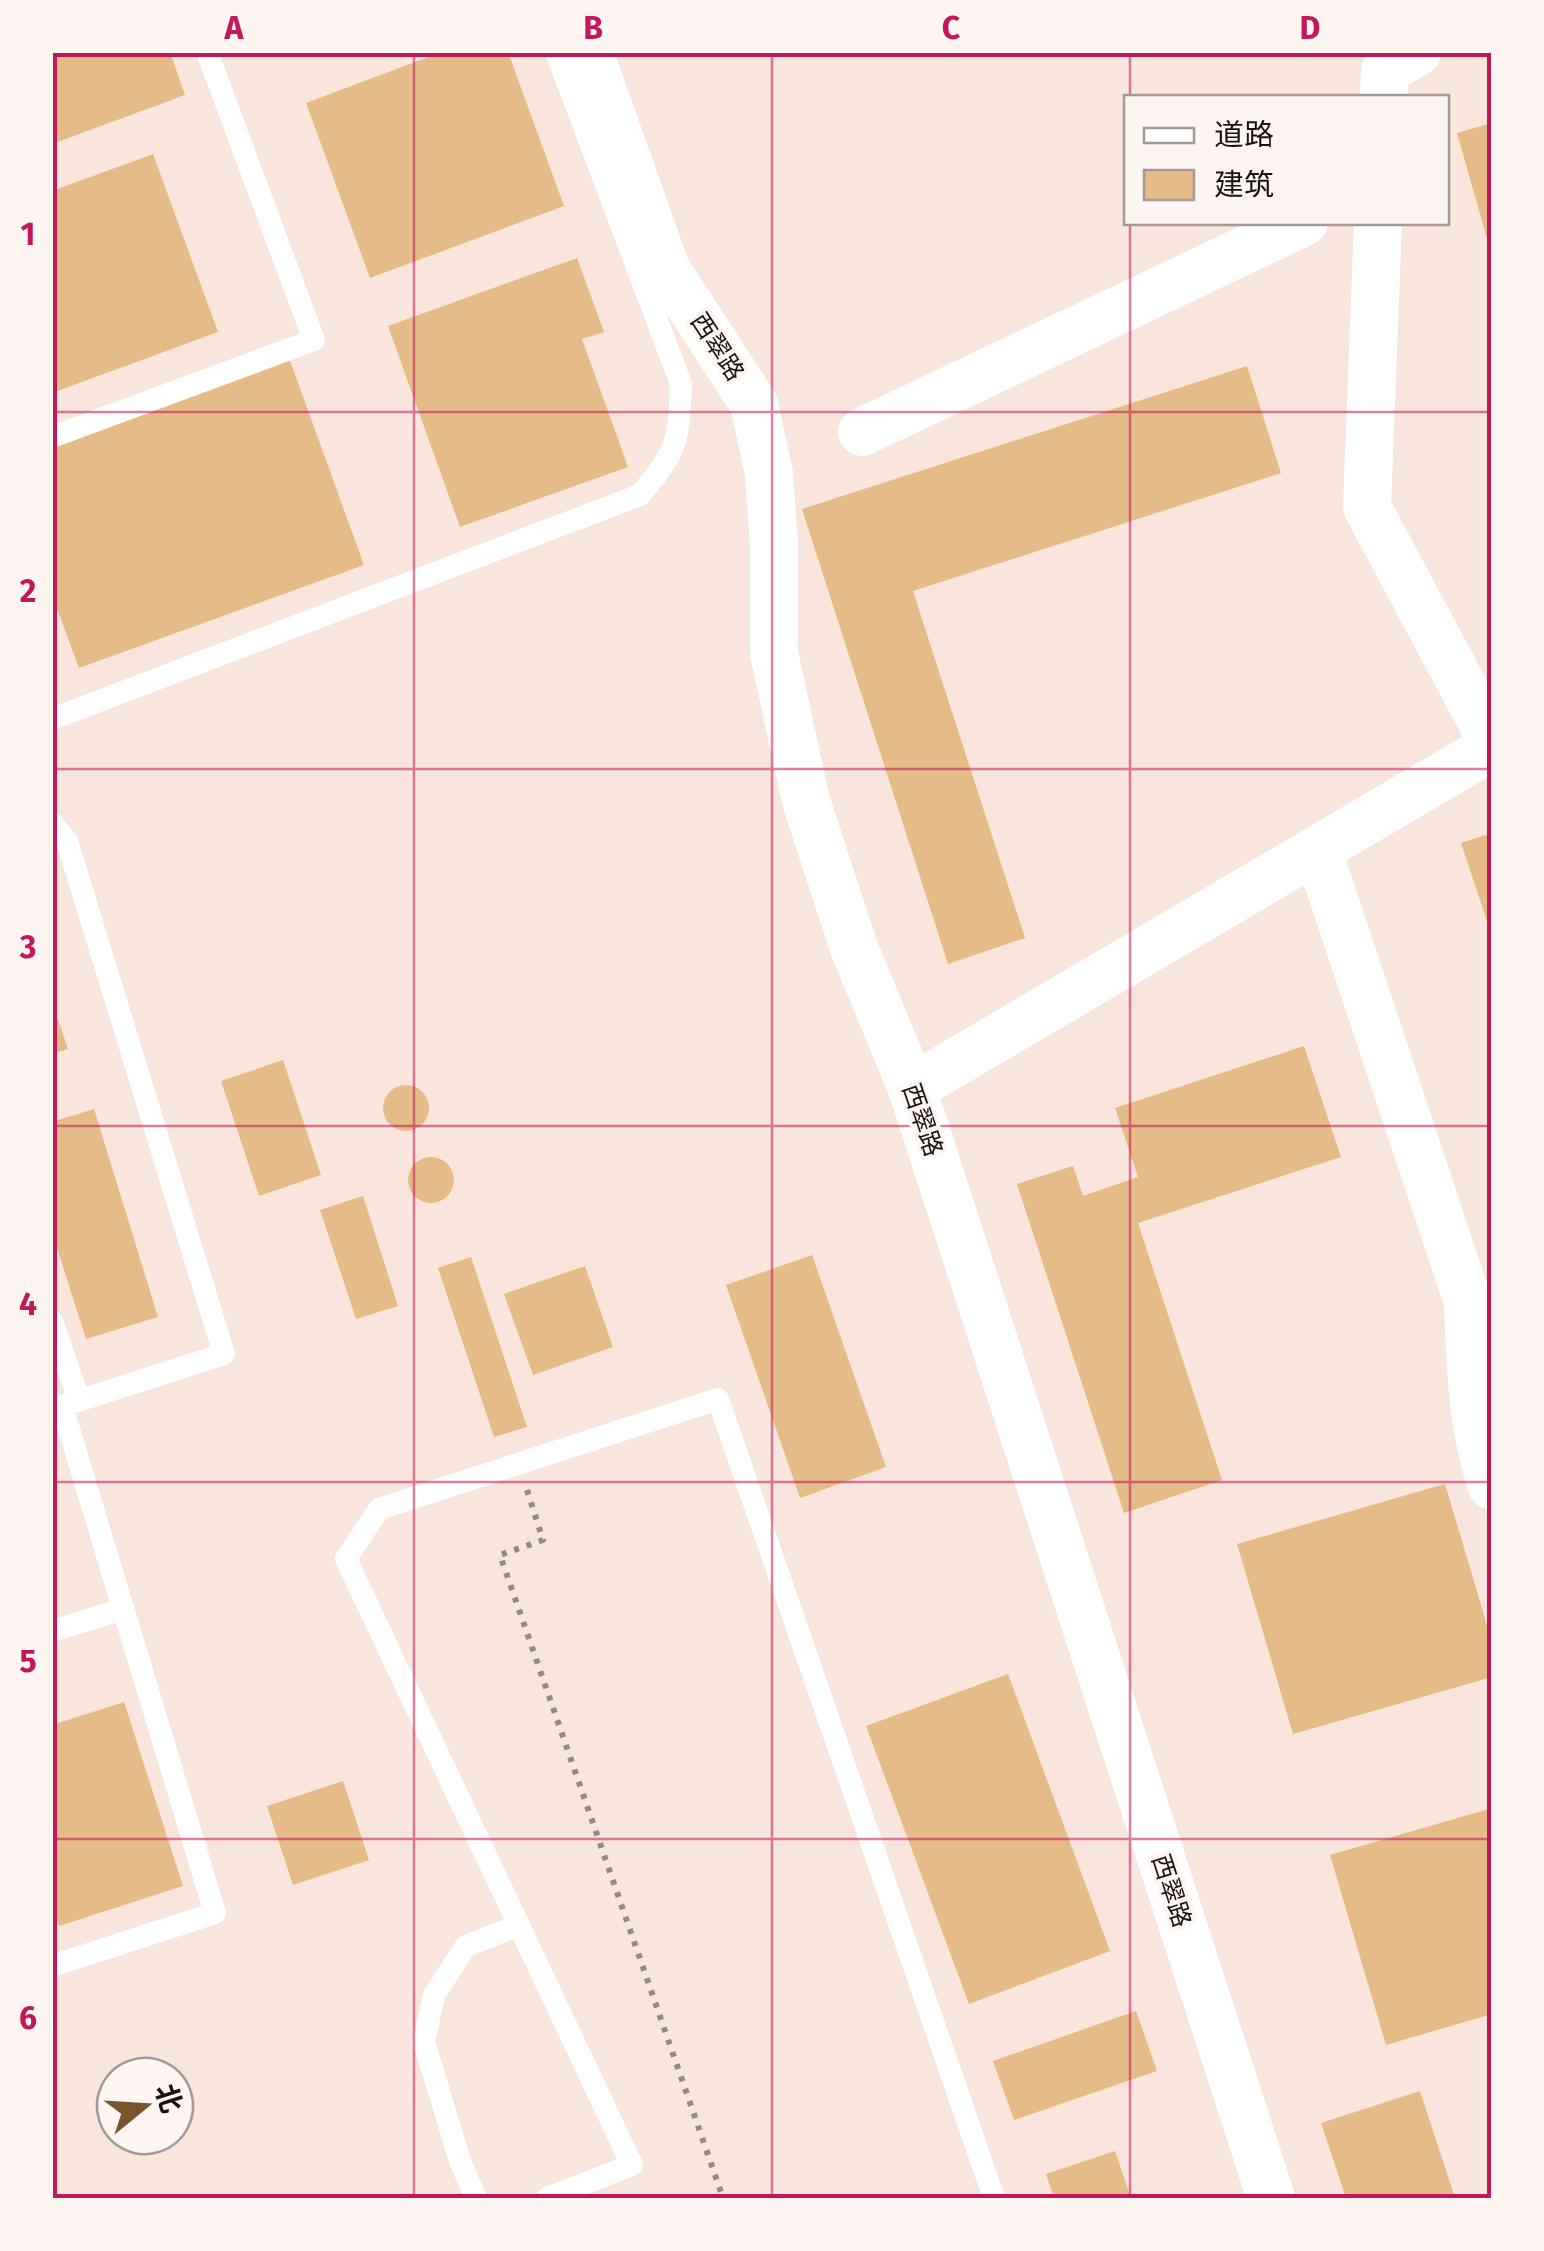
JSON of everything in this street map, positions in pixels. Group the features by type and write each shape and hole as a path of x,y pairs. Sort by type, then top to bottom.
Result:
{"street":[{"name":"西翠路","path":"589,52 666,270 754,404 770,492 774,654 806,801 854,948 912,1088 1271,2198"},
{"path":"1384,95 1385,71 1417,52"},
{"path":"862,432 1298,225"},
{"path":"912,1088 1318,851 1492,744 1367,507 1378,225"},
{"path":"1318,851 1468,1302 1471,1378 1484,1461 1492,1486"}],"lane":[{"path":"52,438 314,340 208,52"},
{"path":"52,719 640,495 670,460 680,426 681,384 556,52"},
{"path":"52,822 67,841 224,1354 62,1406 215,1913 52,1966"},
{"path":"52,1321 80,1400"},
{"path":"547,2198 632,2165 346,1559 379,1509 718,1399 994,2198"},
{"path":"52,1631 123,1609"},
{"path":"476,2198 460,2161 424,2042 434,1995 466,1946 519,1925"}],"path":[{"path":"519,1464 543,1540 500,1555 723,2198"}],"building":[{"path":"52,52 170,52 185,95 52,144"},
{"path":"442,52 508,52 564,206 370,278 306,103"},
{"path":"1492,123 1492,249 1490,249 1457,133"},
{"path":"153,154 218,332 52,393 52,191"},
{"path":"577,258 604,332 582,339 628,467 460,527 388,326"},
{"path":"289,358 364,565 79,668 52,595 52,443"},
{"path":"1247,366 1281,473 913,591 1025,938 948,964 802,509"},
{"path":"1492,833 1492,933 1491,933 1461,843"},
{"path":"52,1002 68,1049 52,1054"},
{"path":"1304,1046 1341,1157 1138,1223 1222,1480 1124,1513 1017,1184 1073,1166 1083,1196 1138,1177 1115,1108"},
{"path":"283,1060 321,1175 259,1196 221,1081"},
{"path":"406,1085 422,1092 429,1108 422,1124 406,1131 390,1124 383,1108 390,1092"},
{"path":"94,1109 158,1317 86,1339 52,1232 52,1122"},
{"path":"431,1157 447,1164 454,1180 447,1196 431,1203 415,1196 408,1180 415,1164"},
{"path":"363,1196 398,1306 356,1319 320,1210"},
{"path":"812,1255 886,1467 800,1498 726,1285"},
{"path":"471,1257 527,1427 494,1437 438,1268"},
{"path":"585,1266 613,1347 533,1375 504,1294"},
{"path":"1445,1484 1492,1642 1492,1677 1293,1734 1237,1544"},
{"path":"1008,1674 1110,1951 969,2004 866,1726"},
{"path":"124,1702 183,1886 59,1926 52,1905 52,1725"},
{"path":"343,1781 369,1860 293,1885 267,1806"},
{"path":"1492,1808 1492,2014 1386,2045 1330,1855"},
{"path":"1136,2011 1157,2071 1014,2120 993,2061"},
{"path":"1420,2091 1455,2198 1346,2198 1321,2123"},
{"path":"1115,2151 1131,2198 1054,2198 1046,2174"}]}
